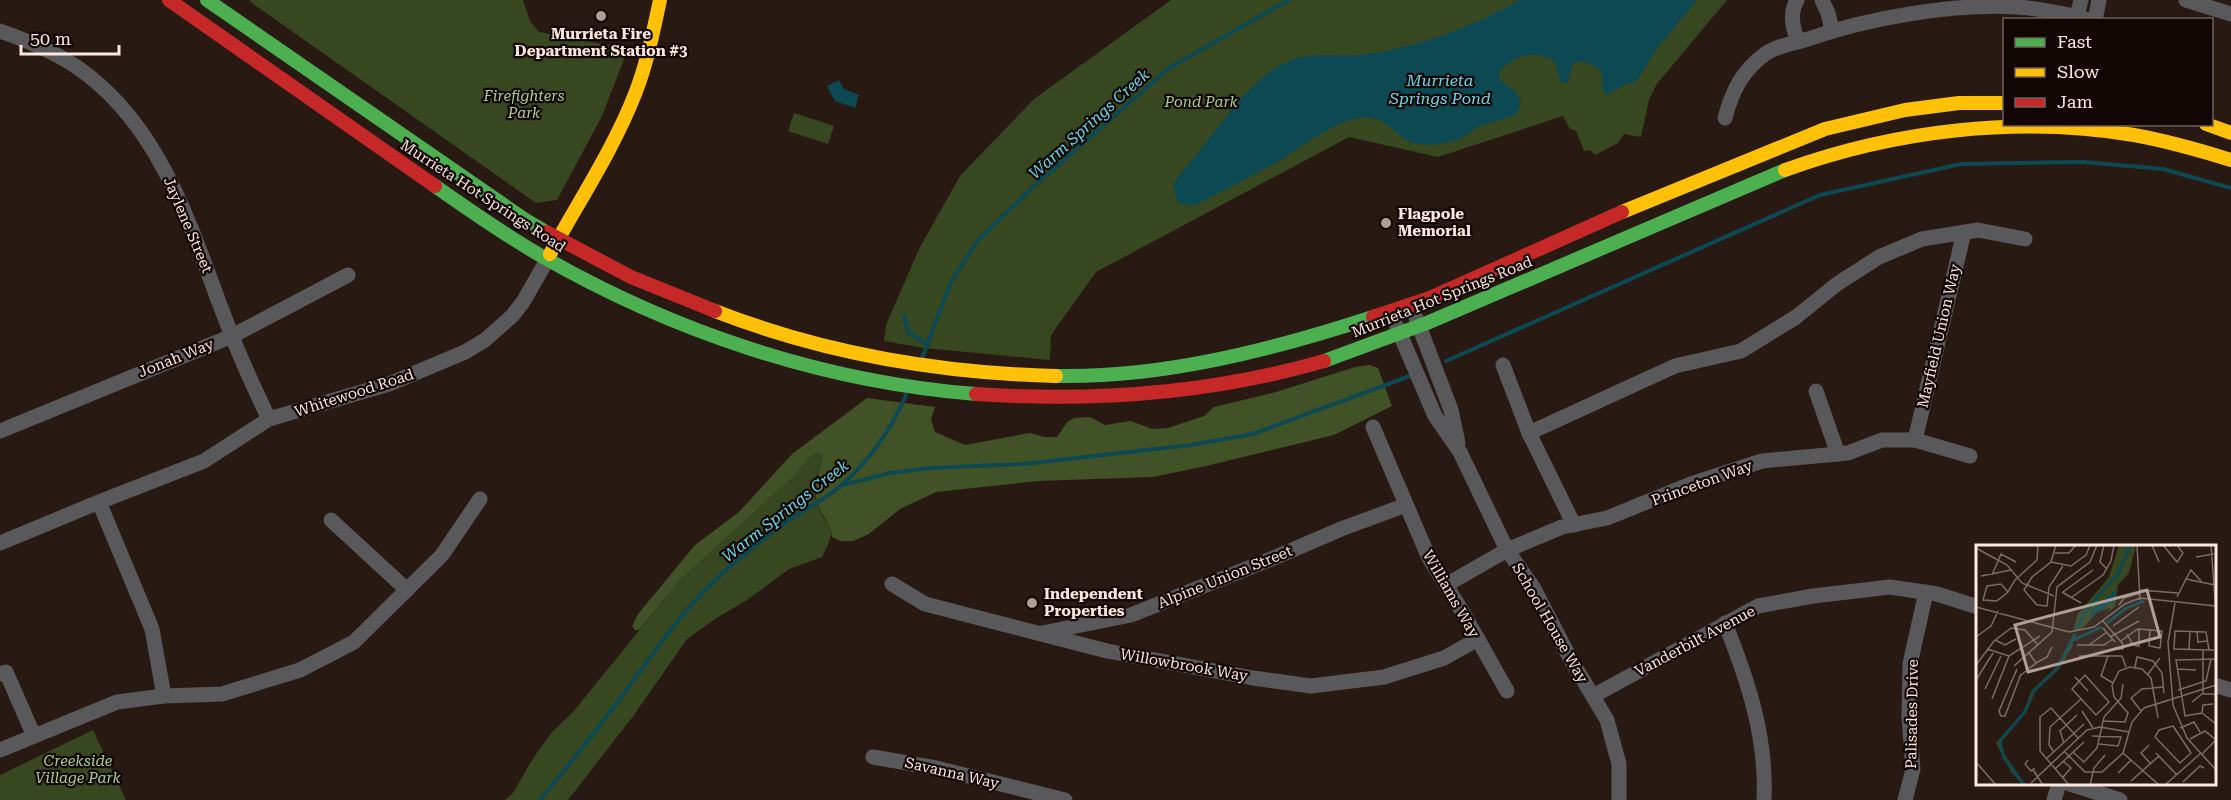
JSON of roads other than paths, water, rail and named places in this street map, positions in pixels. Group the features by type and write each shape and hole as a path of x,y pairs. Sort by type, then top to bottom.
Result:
{"main road":[{"name":"Murrieta Hot Springs Road","path":"169,0 344,124 510,237 548,260 624,298 719,338 778,358 843,375 990,396 1103,399 1162,395 1237,382 1309,365 1420,327 1720,197 1832,154 1926,133 2076,126 2199,149 2231,160"},
{"name":"Murrieta Hot Springs Road","path":"207,0 371,116 524,219 631,277 729,316 822,345 889,361 1017,375 1068,376 1166,367 1228,358 1324,333 1411,304 1661,196 1825,129 1905,110 1959,103 2003,103"},
{"name":"Whitewood Road","path":"548,260 606,153 634,94 649,48 660,0"},
{"path":"2212,126 2231,133"}],"street":[{"path":"1797,0 1793,7 1792,18 1798,42"},
{"path":"1822,0 1832,30"},
{"path":"2081,0 2081,18"},
{"path":"2095,18 2099,0"},
{"path":"2186,0 2231,14"},
{"path":"1725,118 1731,94 1741,77 1753,64 1767,53 1832,30 1875,21 1975,8 2019,8 2075,18"},
{"name":"Jaylene Street","path":"0,31 36,44 89,75 134,119 175,188 232,336 269,419"},
{"path":"1529,433 1675,366 1741,351 1796,317 1837,284 1879,257 1922,239 1978,230 2025,238"},
{"name":"Mayfield Union Way","path":"1915,440 1964,232"},
{"name":"Whitewood Road","path":"0,543 204,461 269,419 389,384 475,346 500,329 512,316 548,260"},
{"name":"Jonah Way","path":"0,430 232,336 348,275"},
{"name":"School House Way","path":"1411,304 1451,410 1460,452"},
{"name":"School House Way","path":"1390,312 1435,416 1460,452 1507,550 1533,587 1570,658 1607,720 1619,764 1619,800"},
{"path":"1503,365 1529,433 1574,525"},
{"path":"1816,391 1838,454"},
{"name":"Williams Way","path":"1373,427 1429,558 1507,691"},
{"name":"Princeton Way","path":"1446,585 1507,550 1562,527 1607,518 1691,484 1762,461 1848,453 1882,440 1915,440 1970,456"},
{"path":"0,750 117,702 164,696 222,694 300,670 354,642 442,555 480,499"},
{"path":"99,502 152,629 164,696"},
{"name":"Alpine Union Street","path":"1039,634 1131,615 1341,529 1406,505"},
{"path":"331,520 407,590"},
{"name":"Willowbrook Way","path":"892,584 924,604 1107,651 1253,678 1311,686 1384,677 1444,658 1478,639"},
{"name":"Vanderbilt Avenue","path":"1593,696 1758,606 1813,596 1890,587 1926,592 1976,607"},
{"name":"Palisades Drive","path":"1905,800 1912,769 1909,717 1910,664 1926,592"},
{"path":"1725,623 1744,670 1761,732 1766,770 1764,800"},
{"path":"0,674 6,672 34,736"},
{"path":"2216,686 2231,690"},
{"name":"Savanna Way","path":"873,757 936,768 1065,800"},
{"path":"2054,800 2059,785"},
{"path":"2076,785 2120,800"}],"water":[{"name":"Murrieta Springs Pond","path":"1520,0 1697,0 1656,50 1636,82 1624,85 1607,95 1602,90 1602,72 1586,62 1577,62 1574,65 1566,84 1560,81 1555,62 1540,55 1526,56 1512,61 1499,71 1500,80 1516,92 1521,101 1517,114 1478,127 1461,138 1446,143 1422,145 1409,141 1378,119 1365,117 1355,119 1323,133 1284,158 1194,206 1178,203 1173,185 1178,177 1239,101 1251,88 1279,66 1303,57 1358,55 1387,51 1426,41 1465,27"},
{"path":"839,80 844,89 859,95 855,108 835,101 827,86"}],"waterway":[{"name":"Warm Springs Creek","path":"922,358 950,284 978,240 1031,189 1169,68 1289,0"},
{"path":"1446,361 1820,195 1961,164 2084,162 2163,169 2231,188"},
{"path":"904,316 908,332 928,345"},
{"path":"843,485 890,473 930,468 1024,464 1191,445 1253,434 1410,376"},
{"name":"Warm Springs Creek","path":"540,800 602,722 674,625 697,599 766,537 843,484 879,443 906,395"}],"place":[{"name":"Murrieta Fire Department Station #3","path":"601,16"},
{"name":"Flagpole Memorial","path":"1386,223"},
{"name":"Independent Properties","path":"1032,603"}],"park label":[{"name":"Pond Park","path":"1201,102"},
{"name":"Firefighters Park","path":"524,104"},
{"name":"Creekside Village Park","path":"78,770"}]}
